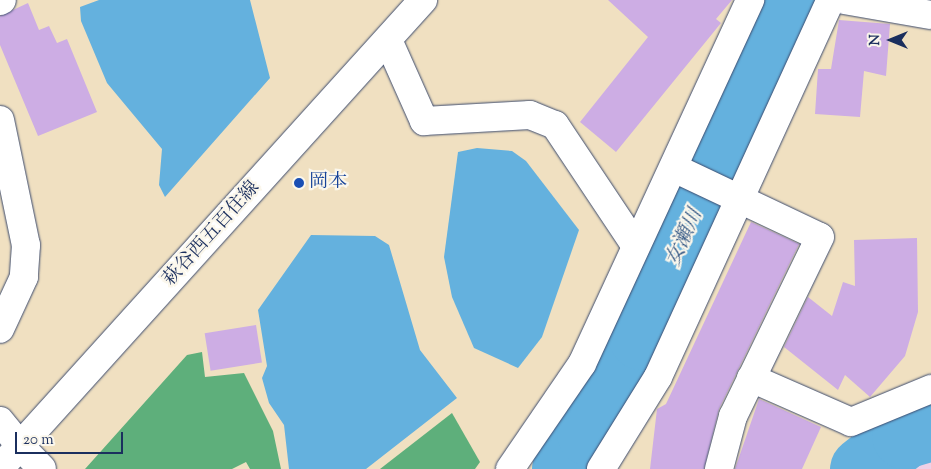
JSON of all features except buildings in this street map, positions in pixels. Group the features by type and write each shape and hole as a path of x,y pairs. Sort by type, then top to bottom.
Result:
{"street":[{"name":"萩谷西五百住線","path":"0,468 423,0"},
{"path":"510,469 582,364 635,245 674,168 750,0"},
{"path":"601,469 658,377 831,0"},
{"path":"845,0 931,15"},
{"path":"388,40 424,121 530,115 555,125 635,245"},
{"path":"0,120 26,245 24,276 8,303 0,329"},
{"path":"674,168 738,200 820,237 733,416 719,469"},
{"path":"751,378 851,422 931,388"},
{"path":"0,421 42,469"}],"shaded area":[{"path":"931,439 931,469 873,469 903,446"}],"green space":[{"path":"202,352 205,377 244,373 273,431 281,469 250,469 246,462 232,469 85,469 187,355"},
{"path":"452,413 480,462 475,469 380,469"}],"water":[{"path":"99,0 250,0 270,78 165,197 159,185 162,149 107,83 81,21 80,7"},
{"path":"477,148 512,151 526,161 579,230 542,337 518,368 474,348 452,297 444,257 458,152"},
{"path":"311,235 375,236 389,245 420,350 457,398 366,469 289,469 284,425 269,403 262,378 267,366 258,310"}],"waterway":[{"name":"女瀬川","path":"564,469 589,433 641,337 791,0"},
{"path":"862,469 904,436 931,428"}],"place":[{"name":"岡本","path":"299,183"}]}
